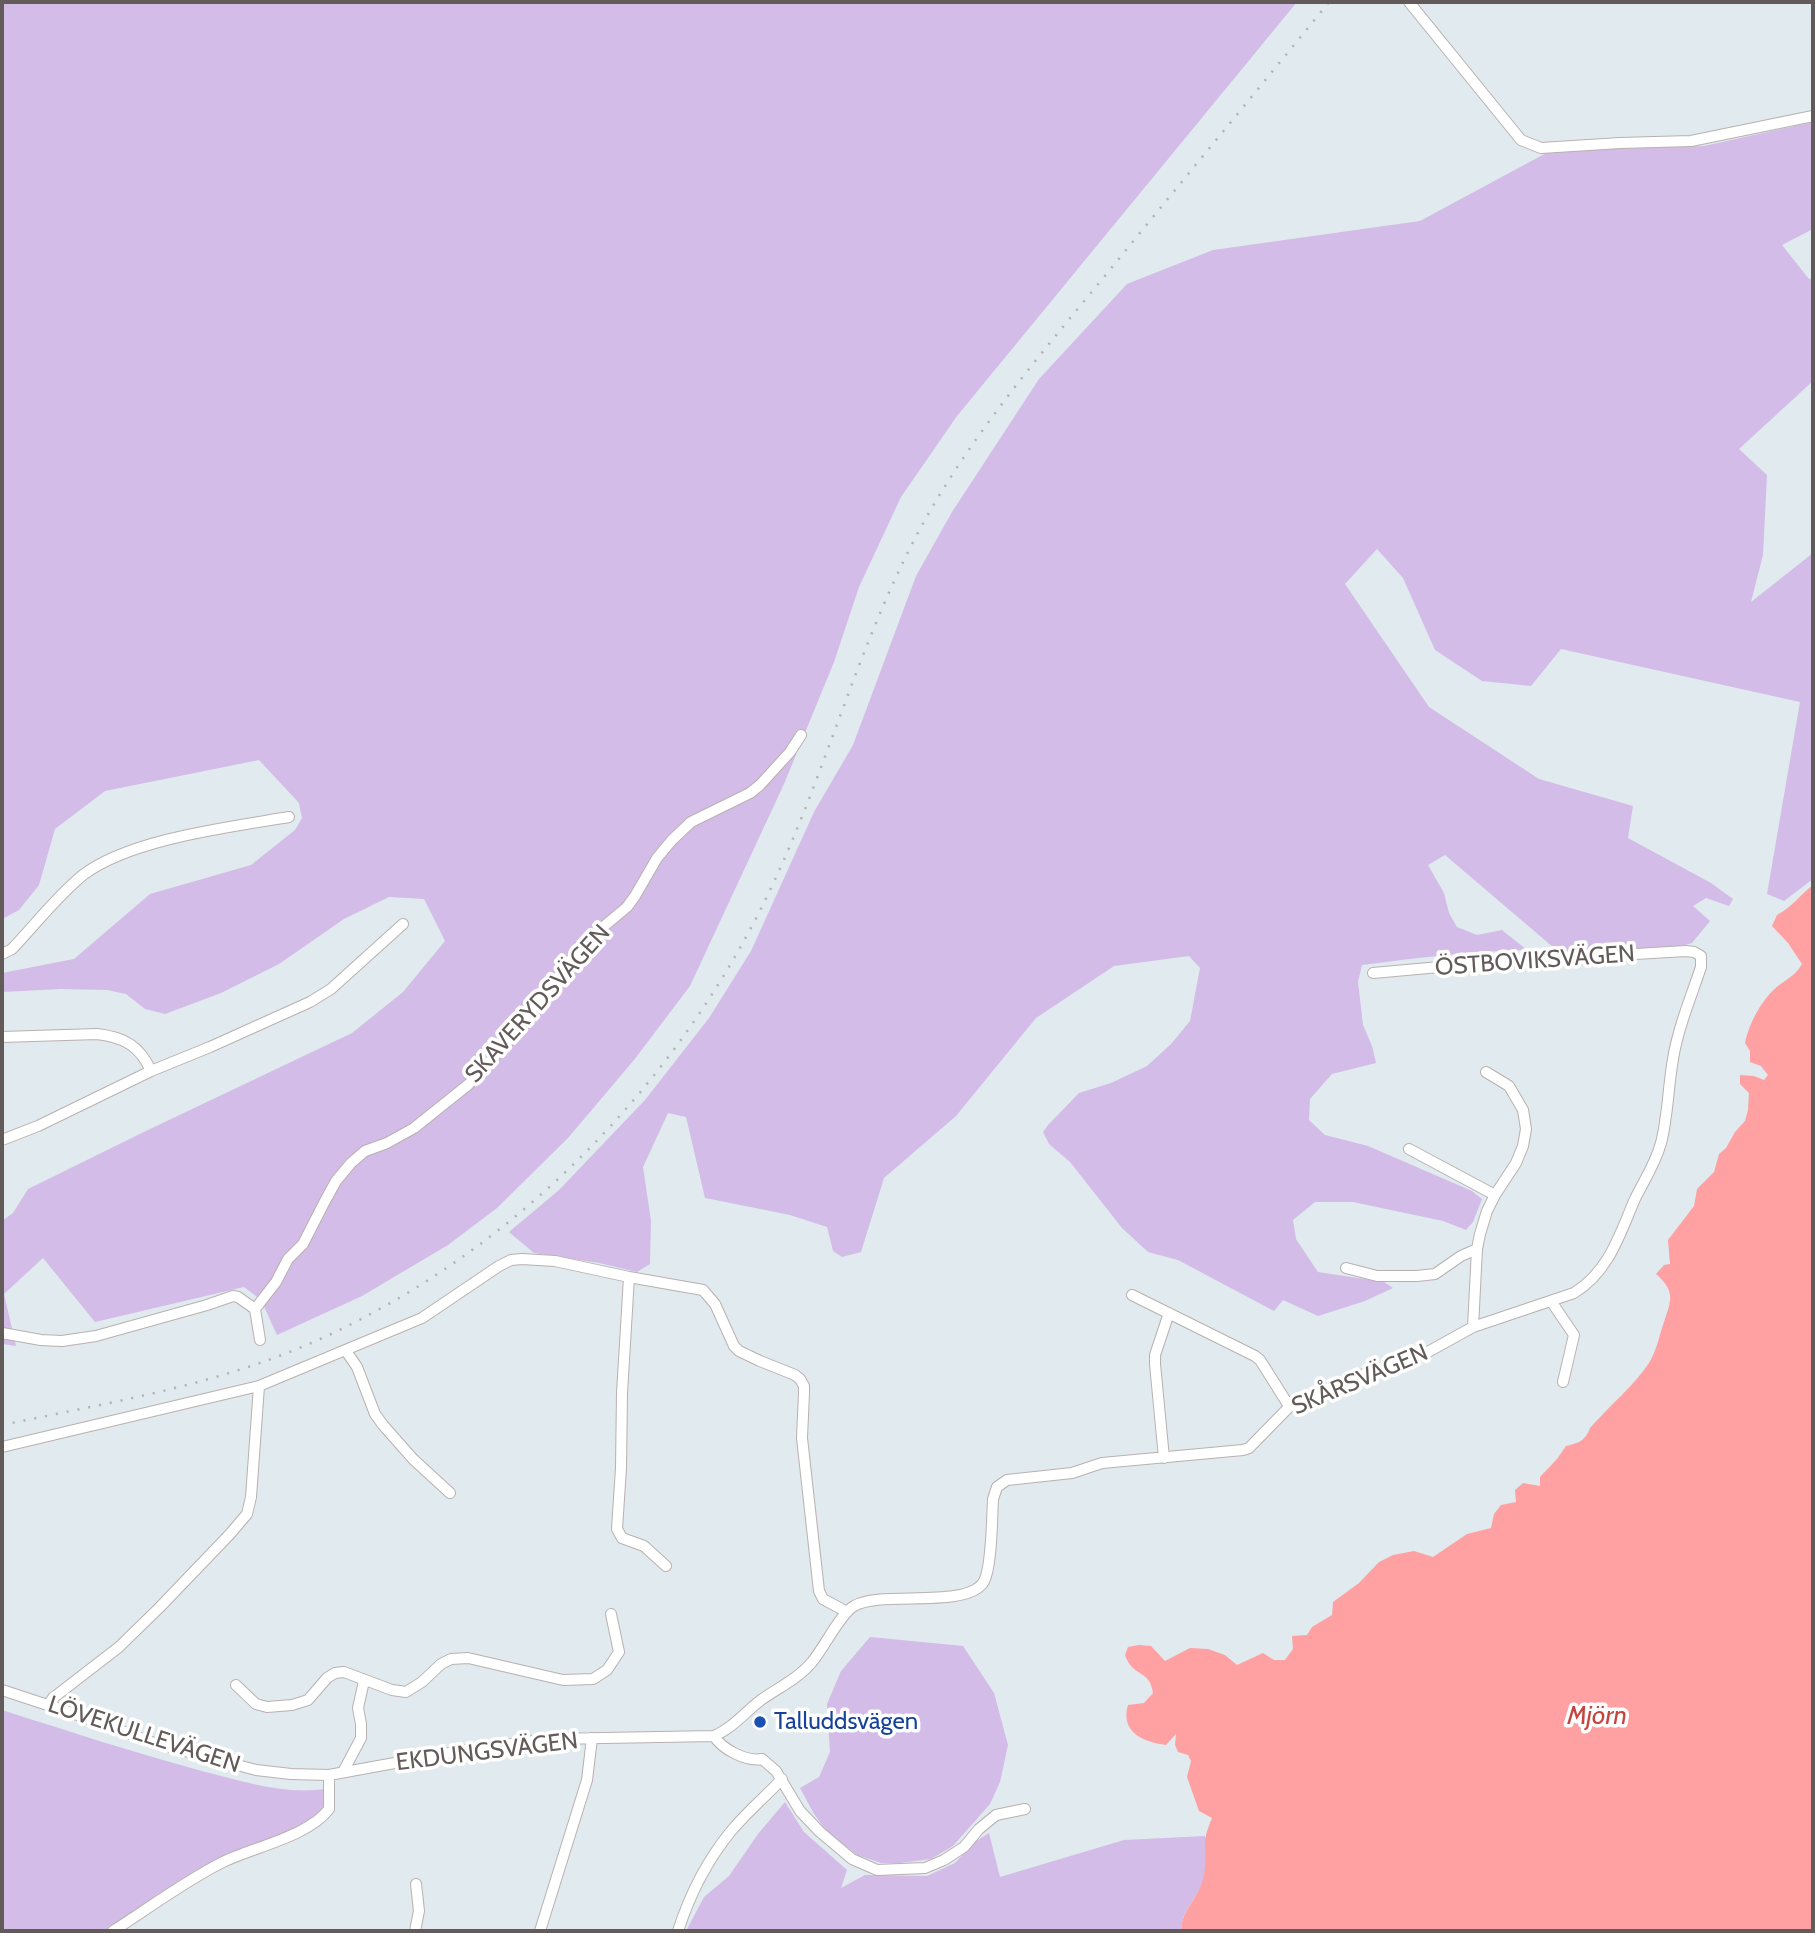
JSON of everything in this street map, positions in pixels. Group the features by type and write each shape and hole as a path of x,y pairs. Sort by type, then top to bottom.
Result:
{"street":[{"path":"1409,2 1521,139 1541,148 1691,141 1813,116"},
{"name":"SKAVERYDSVÄGEN","path":"255,1309 276,1282 288,1259 303,1244 336,1181 351,1163 366,1151 414,1128 469,1084 521,1027 529,1012 571,960 597,932 627,907 657,858 672,841 691,822 750,793 760,785 790,752 801,735"},
{"path":"2,954 12,949 84,874 114,857 174,839 289,817"},
{"path":"2,1140 310,1002 331,989 403,924"},
{"name":"ÖSTBOVIKSVÄGEN","path":"1373,973 1575,957 1686,951 1698,953"},
{"name":"SKÅRSVÄGEN","path":"847,1612 868,1601 960,1595 972,1592 982,1584 988,1567 994,1492 1002,1482 1016,1478 1072,1473 1102,1463 1250,1448 1289,1406 1347,1380 1426,1353 1473,1328 1574,1293 1583,1287 1601,1270 1616,1246 1635,1199 1655,1160 1661,1142 1673,1058 1701,967 1701,956 1698,953"},
{"path":"2,1037 97,1034 120,1038 141,1054 151,1071"},
{"path":"1473,1328 1476,1249 1487,1211 1516,1163 1526,1129 1523,1110 1509,1086 1486,1073"},
{"path":"1409,1149 1495,1195"},
{"path":"1346,1268 1377,1276 1436,1275 1461,1256 1476,1249"},
{"path":"2,1447 258,1386 422,1318 511,1259 555,1261 703,1290 715,1304 730,1340 739,1350 789,1372 800,1379 804,1386 802,1438 819,1591 823,1599 847,1612 810,1665 758,1702 729,1728 714,1736 719,1743 732,1751 756,1760 762,1759 776,1771 800,1811 820,1832 852,1859 877,1870 925,1868 964,1847 979,1829 996,1815 1025,1809"},
{"path":"629,1277 617,1529 622,1538 644,1546 666,1566"},
{"path":"1132,1295 1255,1356 1289,1406"},
{"path":"2,1333 62,1341 96,1336 207,1306 233,1296 239,1297 255,1309 260,1340"},
{"path":"1551,1301 1574,1335 1563,1382"},
{"path":"1164,1458 1155,1356 1169,1313"},
{"path":"346,1351 357,1367 375,1414 383,1425 450,1493"},
{"path":"48,1705 53,1698 119,1647 247,1514 251,1497 258,1386"},
{"path":"236,1685 256,1704 267,1707 292,1705 308,1700 327,1678 344,1672 392,1690 405,1692 422,1682 441,1664 451,1659 468,1658 563,1680 593,1679 607,1670 619,1652 611,1614"},
{"name":"EKDUNGSVÄGEN","path":"343,1772 361,1738 358,1707 365,1681"},
{"name":"LÖVEKULLEVÄGEN","path":"2,1690 151,1742 234,1765 256,1770 329,1775"},
{"name":"EKDUNGSVÄGEN","path":"329,1775 480,1748 550,1739 714,1736"},
{"path":"540,1931 587,1780 592,1738"},
{"path":"113,1931 185,1883 225,1862 314,1824 329,1809 329,1775"},
{"path":"678,1931 694,1890 713,1856 732,1830 782,1779"},
{"path":"415,1931 419,1911 416,1884"}],"shaded area":[{"path":"2,2 1297,2 957,416 901,497 859,587 834,662 784,784 690,986 634,1060 568,1138 497,1208 448,1245 362,1296 277,1335 261,1300 244,1287 95,1322 43,1258 4,1294 16,1346 2,1344 2,1221 13,1213 28,1189 352,1033 403,992 445,941 424,899 389,897 344,919 279,964 221,993 165,1014 145,1009 126,994 107,990 2,992 2,973 74,959 150,894 251,865 295,830 302,818 299,803 259,760 105,791 55,829 39,885 19,910 2,919"},
{"path":"1813,122 1813,229 1782,245 1809,279 1813,278 1813,381 1739,449 1767,475 1763,555 1751,602 1813,553 1813,879 1784,901 1767,894 1800,702 1561,649 1531,686 1482,681 1435,650 1403,578 1377,549 1345,584 1429,707 1539,779 1633,806 1628,838 1711,883 1733,899 1729,906 1706,898 1693,906 1710,921 1692,943 1682,946 1560,953 1445,855 1428,865 1444,893 1449,913 1457,927 1477,935 1502,930 1527,950 1465,953 1362,965 1358,982 1363,1025 1376,1063 1332,1074 1310,1099 1309,1120 1325,1135 1368,1146 1472,1191 1482,1199 1473,1222 1466,1230 1443,1221 1353,1202 1315,1202 1293,1220 1296,1239 1318,1272 1384,1282 1393,1288 1365,1301 1318,1316 1283,1300 1274,1311 1178,1260 1148,1252 1122,1228 1070,1162 1049,1144 1043,1132 1079,1093 1111,1083 1147,1066 1171,1044 1190,1021 1200,968 1189,956 1114,966 1036,1018 956,1116 884,1178 861,1252 842,1257 833,1251 827,1227 790,1215 705,1198 686,1117 668,1113 643,1167 651,1221 650,1264 637,1272 534,1253 509,1232 559,1190 645,1100 709,1018 751,951 814,812 853,745 916,576 952,512 1039,379 1127,284 1213,250 1420,221 1550,151 1704,146"},
{"path":"870,1637 963,1646 994,1693 1008,1745 1000,1782 990,1804 953,1846 931,1859 881,1863 857,1855 828,1833 800,1788 819,1777 830,1752 827,1704 841,1671"},
{"path":"2,1710 152,1757 247,1783 278,1789 324,1789 324,1805 319,1815 299,1827 199,1871 104,1931 2,1931"},
{"path":"785,1802 804,1832 847,1870 841,1888 865,1875 927,1876 955,1863 975,1842 989,1833 1000,1877 1124,1840 1205,1836 1204,1876 1201,1887 1183,1918 1182,1931 686,1931 704,1897 729,1876 758,1834"}],"water":[{"name":"Mjörn","path":"1813,885 1813,1931 1182,1931 1183,1919 1203,1879 1205,1840 1212,1818 1199,1811 1187,1777 1191,1761 1188,1755 1178,1752 1175,1745 1176,1734 1166,1745 1142,1738 1130,1729 1126,1714 1128,1705 1144,1703 1153,1693 1145,1676 1128,1662 1125,1655 1128,1647 1151,1646 1165,1661 1190,1648 1208,1649 1225,1655 1237,1665 1263,1653 1274,1660 1285,1660 1293,1649 1292,1636 1307,1635 1312,1627 1332,1615 1333,1602 1359,1583 1379,1562 1393,1555 1414,1551 1433,1557 1467,1534 1491,1528 1494,1514 1501,1505 1516,1502 1515,1490 1523,1483 1540,1486 1540,1477 1566,1446 1584,1439 1590,1428 1643,1372 1654,1353 1670,1301 1666,1285 1656,1274 1664,1265 1670,1264 1668,1240 1694,1206 1697,1189 1714,1172 1719,1154 1745,1121 1749,1093 1740,1084 1740,1075 1764,1080 1768,1075 1761,1066 1750,1062 1750,1051 1745,1043 1753,1020 1767,998 1802,964 1772,926 1777,915"}],"railway":[{"path":"2,1425 202,1381 280,1356 318,1340 391,1303 460,1259 525,1209 585,1153 640,1092 690,1027 734,958 772,886 792,840 864,654 903,562 946,485 989,421 1036,360 1329,2"}],"place":[{"name":"Talluddsvägen","path":"760,1722"}]}
